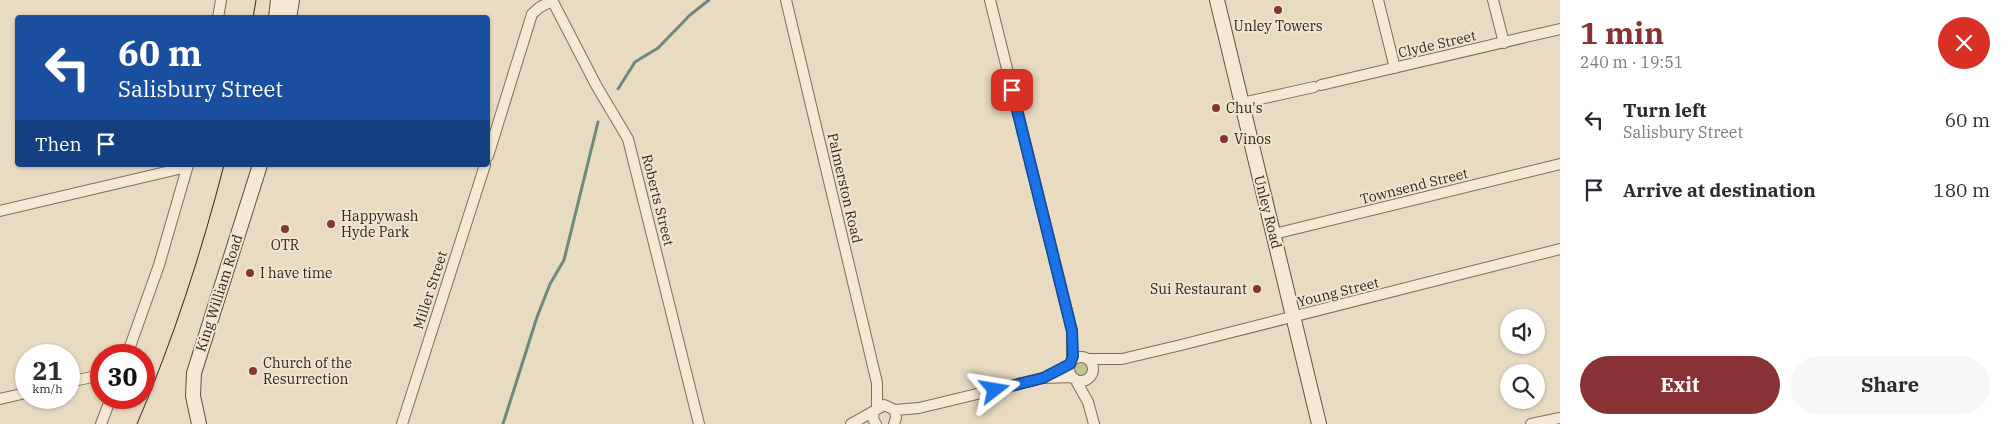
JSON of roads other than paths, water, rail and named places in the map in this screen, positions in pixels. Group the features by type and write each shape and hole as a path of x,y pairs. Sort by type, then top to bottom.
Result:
{"main road":[{"path":"276,15 278,0"},
{"path":"290,15 292,0"},
{"name":"Unley Road","path":"1217,0 1319,424"},
{"name":"King William Road","path":"199,424 193,396 194,374 259,167"}],"street":[{"path":"218,15 221,0"},
{"path":"490,150 532,14 552,0"},
{"name":"Roberts Street","path":"552,0 596,85 628,139 699,423"},
{"name":"Palmerston Road","path":"786,0 877,383 893,414"},
{"path":"990,0 1072,331 1093,365 1090,406"},
{"path":"1378,0 1396,68"},
{"path":"1493,0 1504,43"},
{"name":"Clyde Street","path":"1242,103 1560,29"},
{"name":"Townsend Street","path":"1274,234 1560,164"},
{"path":"0,211 184,167"},
{"path":"131,344 159,265 188,167"},
{"name":"Miller Street","path":"402,424 484,167"},
{"name":"Young Street","path":"1091,377 1108,364 1122,359 1560,249"},
{"path":"1072,331 1069,371 1083,390 1090,406 1094,424"},
{"path":"1043,378 1071,363 1078,357 1087,358"},
{"name":"Young Street","path":"1087,358 1122,359"},
{"path":"851,424 876,410 893,414 1043,378 1073,378 1084,381 1091,377"},
{"name":"Palmerston Road","path":"876,424 877,383"},
{"path":"0,399 15,395"},
{"path":"100,424 106,409"},
{"path":"1531,424 1560,418"},
{"path":"861,424 876,424"}],"waterway":[{"path":"618,89 635,62 658,48 690,15 709,0"},
{"path":"503,424 537,317 550,284 564,260 598,122"}],"tram line":[{"path":"254,15 256,0"},
{"path":"137,424 163,361 185,296 206,231 223,167"}],"place":[{"name":"Unley Towers","path":"1278,10"},
{"name":"Chu's","path":"1216,108"},
{"name":"Vinos","path":"1224,139"},
{"name":"Happywash Hyde Park","path":"331,224"},
{"name":"OTR","path":"285,229"},
{"name":"I have time","path":"250,273"},
{"name":"Sui Restaurant","path":"1257,289"},
{"name":"Church of the Resurrection","path":"253,371"}]}
